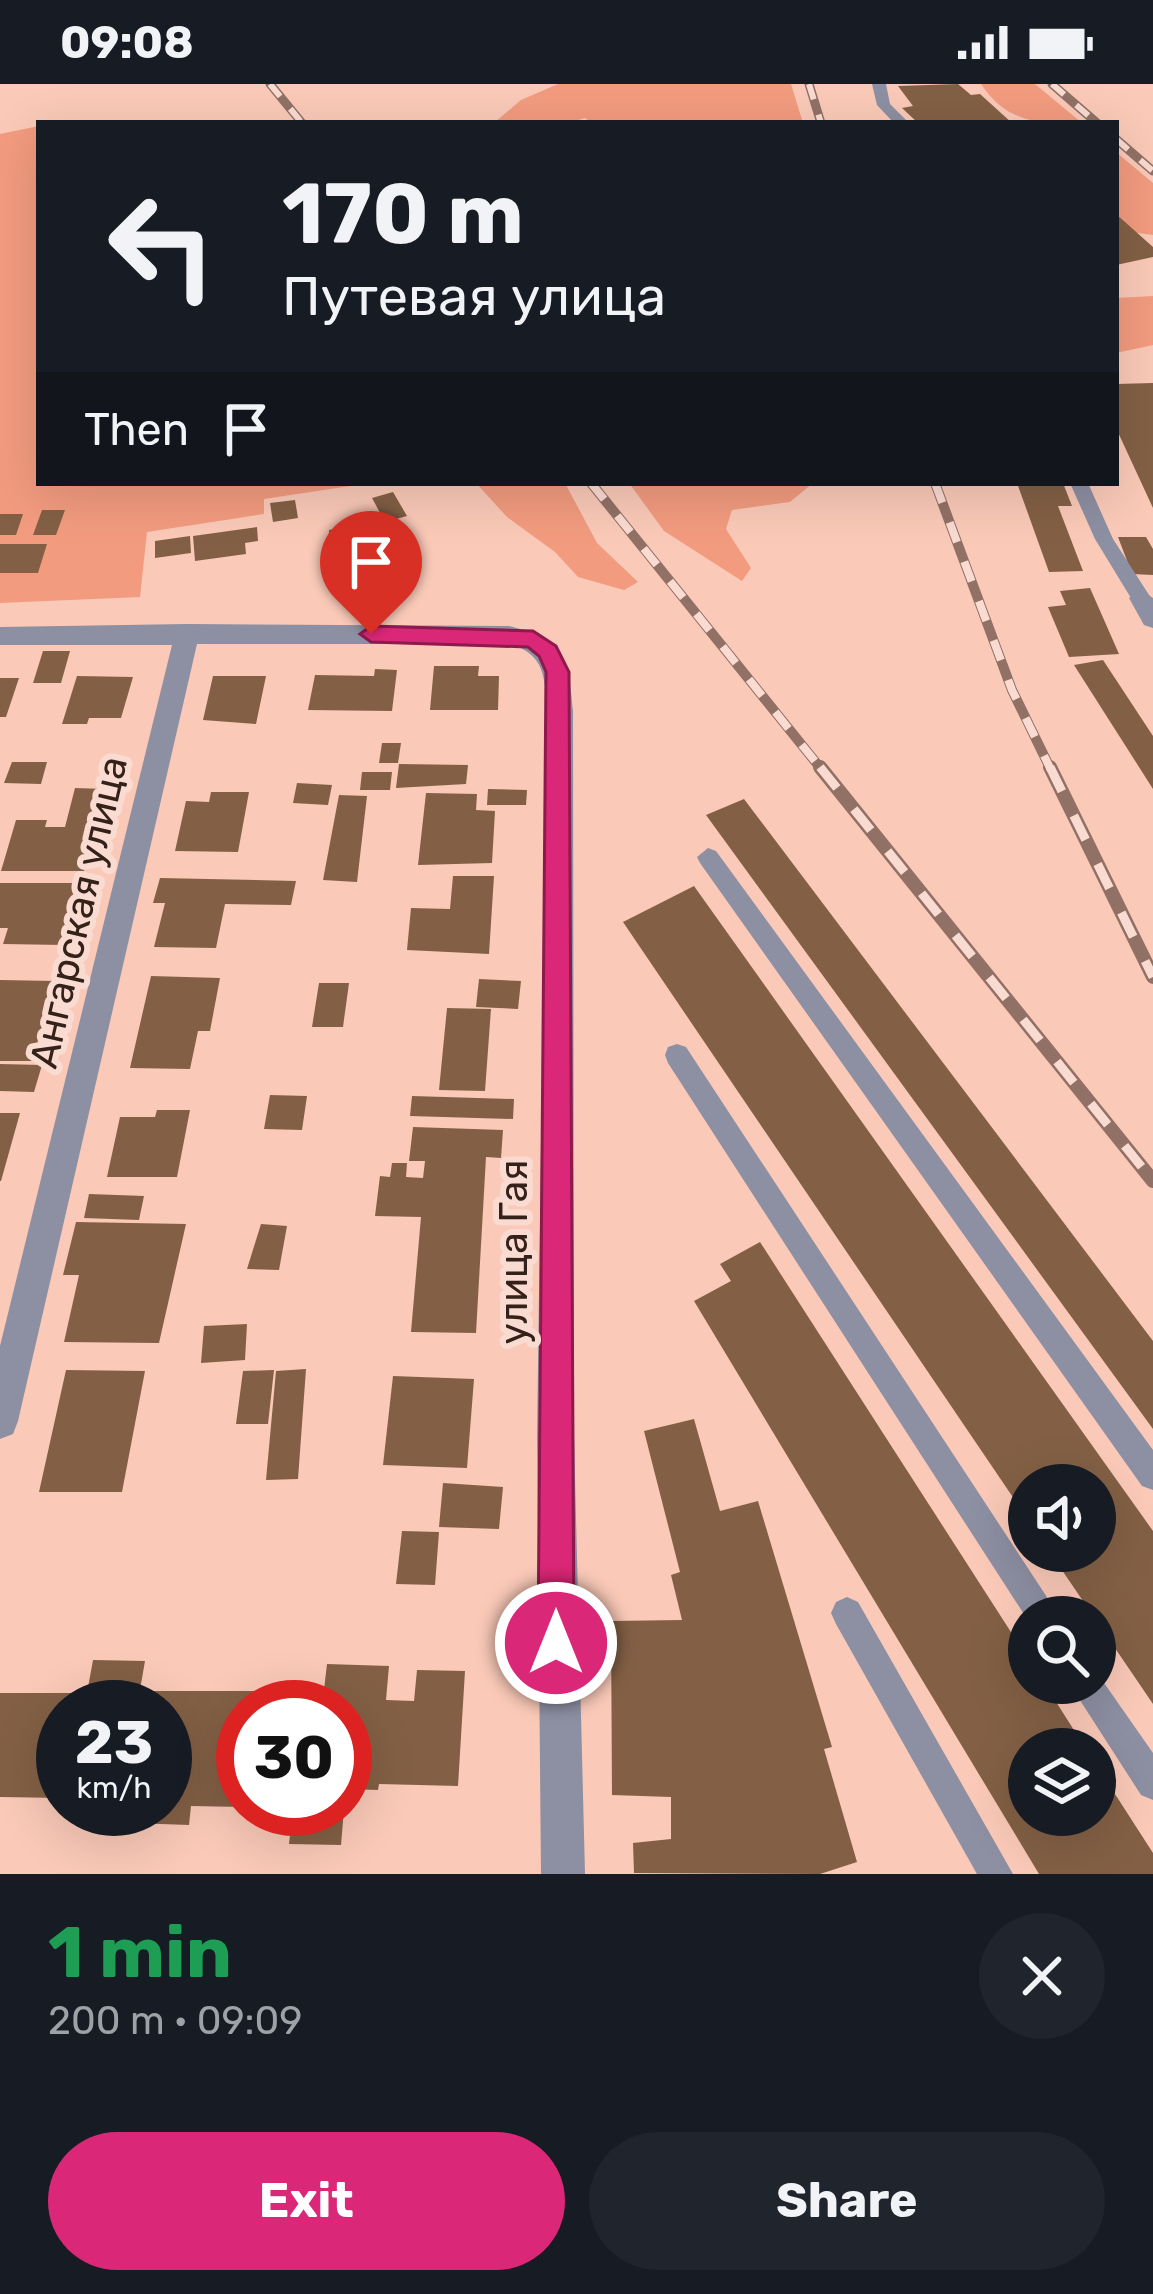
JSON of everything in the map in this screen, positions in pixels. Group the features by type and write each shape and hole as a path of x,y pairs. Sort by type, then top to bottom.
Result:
{"street":[{"path":"0,636 188,633"},
{"name":"улица Гая","path":"188,633 508,635 533,639 548,652 557,672 555,1360 563,1874"},
{"name":"Ангарская улица","path":"0,1420 188,633"}],"lane":[{"path":"879,84 884,105 899,120"},
{"path":"1080,486 1104,539 1147,609"},
{"path":"708,857 1153,1475"},
{"path":"677,1055 1030,1596"},
{"path":"847,1613 996,1874"},
{"path":"1101,1704 1153,1784"}],"shaded area":[{"path":"558,84 791,84 802,120 498,120 521,100"},
{"path":"981,84 1035,84 1078,120 1025,118 991,97"},
{"path":"36,127 36,486 350,486 264,499 264,514 147,532 140,597 0,603 0,134"},
{"path":"1119,155 1153,183 1153,235 1119,230"},
{"path":"1153,296 1153,345 1119,352 1119,298"},
{"path":"479,486 567,486 597,543 638,582 624,590 578,577 555,552 507,517"},
{"path":"631,486 809,486 790,502 732,510 726,529 751,568 742,581 664,531"}],"building":[{"path":"958,84 971,95 980,94 1009,120 915,120 902,108 913,106 898,86"},
{"path":"1119,217 1153,247 1153,257 1119,264"},
{"path":"1153,383 1153,508 1119,434 1119,384"},
{"path":"1018,486 1064,486 1072,506 1058,506 1083,571 1049,572"},
{"path":"393,492 407,516 385,522 372,498"},
{"path":"295,500 298,518 273,522 270,503"},
{"path":"42,510 65,510 56,535 33,535"},
{"path":"0,514 23,514 16,535 0,535"},
{"path":"257,527 258,541 245,543 246,554 195,561 193,536"},
{"path":"350,527 353,544 331,547 329,530"},
{"path":"190,536 191,553 155,558 155,541"},
{"path":"1118,537 1146,537 1153,549 1153,575 1132,574"},
{"path":"0,544 47,544 38,573 0,573"},
{"path":"1090,588 1119,654 1069,657 1048,607 1066,605 1060,591"},
{"path":"43,651 70,651 61,683 33,683"},
{"path":"1103,660 1153,736 1153,789 1074,665"},
{"path":"434,666 479,666 478,676 499,676 498,710 430,710"},
{"path":"375,669 397,670 392,711 308,710 315,675 374,676"},
{"path":"77,676 133,677 121,718 62,724"},
{"path":"213,676 266,676 256,724 203,720"},
{"path":"0,678 19,678 6,717 0,717"},
{"path":"382,743 401,743 398,763 379,763"},
{"path":"12,762 47,762 41,784 4,783"},
{"path":"399,764 468,765 466,784 396,788"},
{"path":"362,772 392,772 390,790 360,790"},
{"path":"297,783 332,785 328,805 293,803"},
{"path":"75,788 105,789 84,871 1,871 16,820 47,820 45,827 65,827"},
{"path":"488,789 527,790 526,805 487,805"},
{"path":"211,792 249,792 238,852 175,851 186,801 209,802"},
{"path":"426,793 477,794 476,810 495,811 492,863 418,865"},
{"path":"339,795 367,796 357,882 323,880"},
{"path":"744,799 1153,1341 1153,1429 706,815"},
{"path":"453,876 494,876 489,954 407,950 411,908 450,909"},
{"path":"160,878 296,881 291,905 225,904 216,948 154,947 165,903 153,903"},
{"path":"0,883 88,883 64,945 3,944 8,928 0,928"},
{"path":"694,886 1105,1464 1008,1464 1008,1490 623,922"},
{"path":"151,976 220,978 210,1031 198,1031 190,1069 130,1068"},
{"path":"479,979 521,981 518,1009 476,1007"},
{"path":"0,980 55,981 32,1061 0,1061"},
{"path":"319,983 349,983 343,1027 312,1027"},
{"path":"447,1008 491,1009 485,1091 439,1090"},
{"path":"0,1064 42,1065 34,1092 0,1091"},
{"path":"270,1095 307,1096 302,1130 264,1129"},
{"path":"412,1096 514,1099 513,1119 410,1116"},
{"path":"157,1110 190,1110 177,1177 107,1177 120,1117 155,1117"},
{"path":"0,1113 20,1113 1,1181 0,1181"},
{"path":"413,1127 503,1130 501,1158 486,1157 476,1333 411,1332 421,1217 375,1216 380,1176 390,1177 392,1163 407,1163 406,1177 423,1178 425,1161 409,1161"},
{"path":"89,1194 144,1196 139,1220 84,1218"},
{"path":"76,1222 186,1224 159,1343 64,1342 79,1275 63,1275"},
{"path":"261,1224 287,1226 279,1270 247,1269"},
{"path":"760,1242 1008,1627 1008,1704 1057,1704 1073,1728 1008,1728 1008,1823 694,1301 731,1281 720,1264"},
{"path":"247,1324 245,1360 201,1363 204,1326"},
{"path":"306,1369 298,1479 266,1480 276,1371"},
{"path":"66,1370 145,1371 122,1492 39,1492"},
{"path":"274,1370 268,1424 236,1424 243,1371"},
{"path":"393,1376 474,1379 467,1468 383,1465"},
{"path":"694,1419 720,1511 758,1501 832,1747 824,1749 857,1862 820,1874 634,1873 633,1843 671,1839 671,1797 612,1795 611,1621 682,1620 671,1575 680,1572 644,1431"},
{"path":"1116,1479 1153,1531 1153,1704 1116,1650 1116,1596 1080,1596 1063,1572 1116,1572"},
{"path":"443,1483 503,1487 499,1529 439,1527"},
{"path":"402,1531 439,1532 435,1585 396,1584"},
{"path":"93,1660 145,1661 142,1680 89,1680"},
{"path":"327,1664 389,1666 386,1700 414,1701 417,1670 465,1671 458,1786 379,1784 378,1790 372,1790 372,1680 325,1680"},
{"path":"192,1691 216,1691 216,1806 192,1806"},
{"path":"0,1693 36,1693 36,1798 0,1797"},
{"path":"1116,1796 1153,1853 1153,1874 1039,1874 1016,1836 1116,1836"},
{"path":"290,1836 342,1836 341,1845 289,1844"}],"railway":[{"path":"270,84 300,120"},
{"path":"809,84 820,120"},
{"path":"1052,84 1094,120"},
{"path":"1119,142 1153,171"},
{"path":"593,486 822,770"},
{"path":"936,486 1012,690 1051,770"},
{"path":"820,767 1153,1181"},
{"path":"1050,767 1153,977"}],"route":[{"path":"371,634 533,639 548,652 557,672 556,1643"}]}
